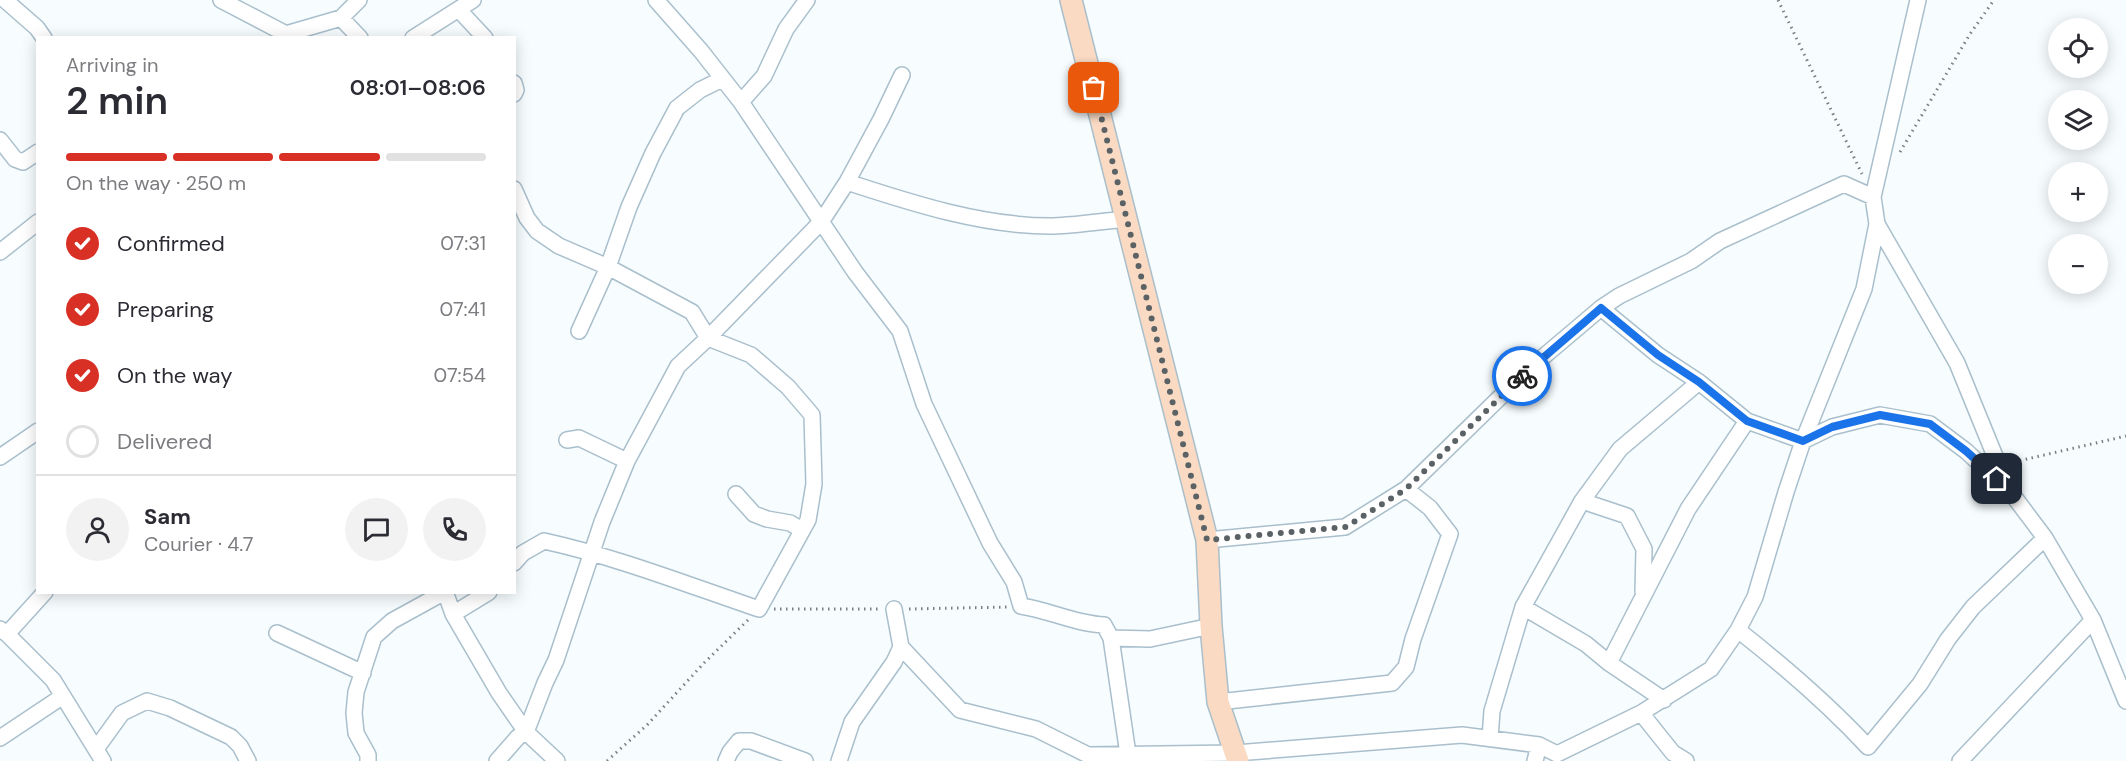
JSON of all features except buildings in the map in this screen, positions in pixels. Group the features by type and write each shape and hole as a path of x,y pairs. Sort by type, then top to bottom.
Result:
{"main road":[{"path":"1071,0 1207,540 1211,626 1218,702 1237,757"}],"street":[{"path":"5,0 37,28 43,36"},
{"path":"221,0 285,36 341,18 359,0"},
{"path":"416,36 473,0"},
{"path":"656,0 701,51 741,102 855,272 900,331 924,404 990,543 1014,582 1021,606 1088,624 1104,625 1111,638 1129,758"},
{"path":"741,102 764,76 786,29 807,0"},
{"path":"1918,0 1873,197 1878,224 1957,363 1999,466 2013,494 2045,538 2093,620 2126,701"},
{"path":"459,10 483,36"},
{"path":"341,18 358,36"},
{"path":"497,761 518,737 526,732 556,660 627,461 678,366 821,222 847,182 902,75"},
{"path":"579,331 608,267 629,207 653,153 677,108 700,90 722,79"},
{"path":"0,140 15,159 23,162 36,153"},
{"path":"847,182 896,198 989,221 1053,226 1127,219"},
{"path":"1207,540 1346,527 1406,489 1530,368 1601,308 1619,296 1691,261 1720,241 1844,184 1873,197"},
{"path":"516,198 521,221 559,246 608,267 692,312 708,338 751,356 788,387 812,415 814,484 808,520 759,609 592,554 544,541 523,553 516,561"},
{"path":"0,252 36,224"},
{"path":"894,609 901,647 960,710 1036,729 1088,755 1129,758 1237,757 1462,735 1539,745 1562,757 1664,700 1711,669 1738,630 1755,597 1803,441 1864,289 1878,224"},
{"path":"1601,308 1658,355 1699,382 1747,421 1803,441 1832,427 1880,415 1930,424 1966,451 2013,494"},
{"path":"1490,738 1492,711 1523,607 1582,501 1620,449 1699,382"},
{"path":"1609,663 1688,509 1747,421"},
{"path":"0,457 36,431"},
{"path":"567,440 579,438 627,461"},
{"path":"1218,702 1392,683 1406,667 1413,639 1450,534 1430,508 1406,489"},
{"path":"736,494 754,514 790,523 802,530"},
{"path":"1582,501 1627,516 1644,549 1643,595"},
{"path":"1738,630 1795,675 1838,714 1868,747 1920,684 1948,639 1973,607 2045,538"},
{"path":"43,594 3,632 39,664 63,696 99,755 122,713 147,701 171,708 231,737 240,746 248,761"},
{"path":"368,761 368,755 356,733 354,713 356,693 374,637 392,621 438,594"},
{"path":"442,594 447,597 453,614 499,693 526,732 556,761"},
{"path":"453,614 486,594"},
{"path":"1523,607 1586,644 1609,663 1664,700"},
{"path":"1960,761 2093,620"},
{"path":"1111,638 1150,639 1211,626"},
{"path":"277,633 363,673"},
{"path":"841,760 852,722 894,662 901,647"},
{"path":"0,738 63,696"},
{"path":"1641,713 1673,753 1686,761"},
{"path":"726,761 739,741 751,741 805,761"},
{"path":"1535,761 1539,745"}],"path":[{"path":"1778,0 1873,197"},
{"path":"1897,156 1970,34 1994,0"},
{"path":"1999,466 2126,436"},
{"path":"607,761 647,725 704,663 759,609 1021,606"}],"way so far":[{"path":"1094,88 1207,540 1346,527 1406,489 1522,376"}],"route":[{"path":"1522,376 1601,308 1658,355 1699,382 1747,421 1803,441 1832,427 1880,415 1930,424 1966,451 1997,479"}]}
